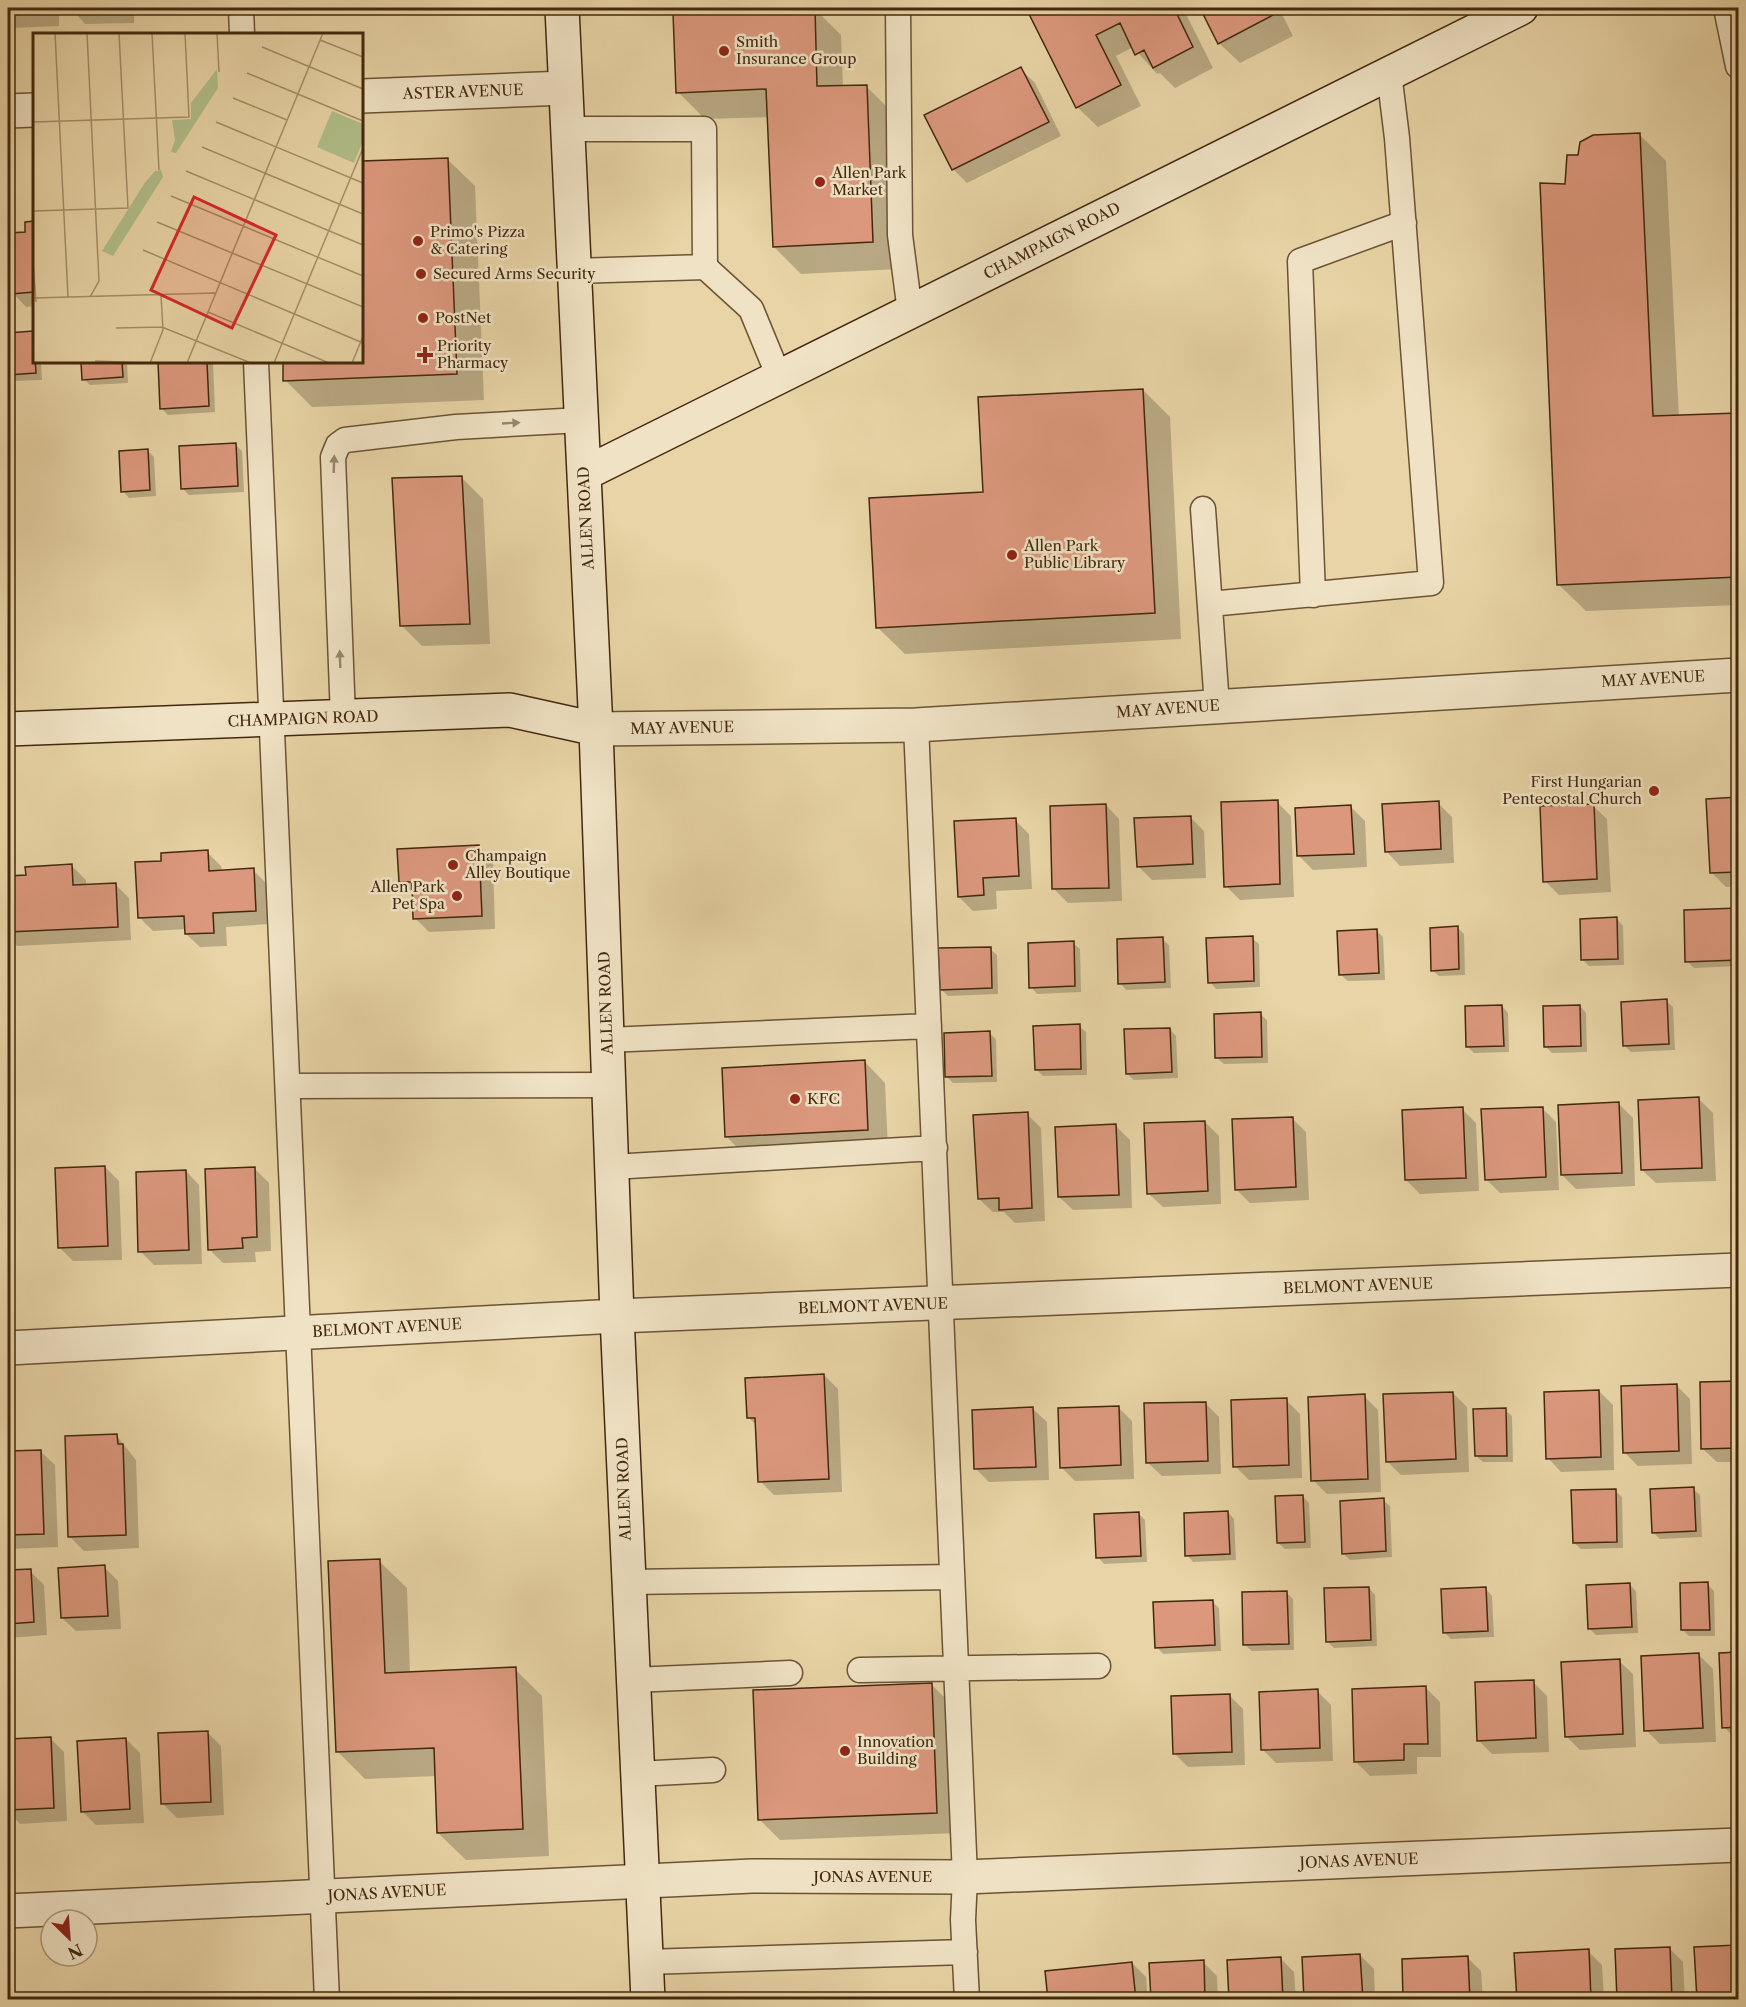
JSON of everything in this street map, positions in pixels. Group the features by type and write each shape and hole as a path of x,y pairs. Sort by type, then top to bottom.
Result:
{"street":[{"name":"ALLEN ROAD","path":"562,8 596,729 617,1316 648,2000"},
{"name":"CHAMPAIGN ROAD","path":"584,474 1521,8"},
{"name":"ASTER AVENUE","path":"363,96 565,88"},
{"path":"8,111 33,110"},
{"name":"MAY AVENUE","path":"596,729 916,725 1738,675"},
{"name":"CHAMPAIGN ROAD","path":"8,729 510,710 596,729"},
{"name":"BELMONT AVENUE","path":"8,1348 617,1316 1738,1270"},
{"name":"JONAS AVENUE","path":"8,1911 752,1876 965,1877 1738,1845"}],"lane":[{"path":"241,8 242,33"},
{"path":"898,8 900,235 910,312"},
{"path":"1726,8 1738,66"},
{"path":"1210,604 1431,583 1404,223 1389,73"},
{"path":"567,129 704,129 705,267"},
{"path":"1313,594 1300,261 1404,223"},
{"path":"574,271 705,267 751,309 779,377"},
{"path":"256,363 327,2000"},
{"path":"343,717 333,457 338,446 345,440 456,427 581,420"},
{"path":"1203,509 1217,706"},
{"path":"916,725 954,1669 965,1877 964,1952 967,2000"},
{"path":"607,1040 929,1026"},
{"path":"288,1086 609,1085"},
{"path":"612,1167 934,1148"},
{"path":"628,1582 952,1577"},
{"path":"860,1670 1098,1666"},
{"path":"633,1680 790,1673"},
{"path":"637,1774 713,1770"},
{"path":"646,1962 964,1952"}],"building":[{"path":"8,8 46,8 46,13 8,15"},
{"path":"70,8 121,8 121,9 70,11"},
{"path":"815,8 817,86 867,85 873,242 773,247 766,89 676,93 673,13"},
{"path":"1041,8 1174,8 1193,47 1153,68 1144,50 1135,55 1120,23 1096,35 1121,85 1076,108 1029,14"},
{"path":"1200,8 1269,8 1273,15 1218,44"},
{"path":"1021,67 1049,122 952,170 924,115"},
{"path":"1640,133 1653,416 1738,413 1738,577 1557,585 1540,183 1565,184 1567,155 1578,155 1580,142 1593,135"},
{"path":"448,158 457,374 283,381 283,363 363,363 363,161"},
{"path":"33,221 33,292 11,294 8,233 25,232 25,222"},
{"path":"33,331 33,363 35,363 36,373 8,375 8,333"},
{"path":"81,363 122,363 123,377 82,380"},
{"path":"158,363 207,363 209,406 160,409"},
{"name":"Allen Park Public Library","path":"1143,389 1155,613 876,628 869,498 983,492 978,397"},
{"path":"236,443 238,486 181,489 179,446"},
{"path":"148,449 150,490 121,492 119,451"},
{"path":"462,476 470,624 400,626 392,478"},
{"path":"1738,797 1738,872 1710,873 1706,799"},
{"path":"1278,800 1280,884 1224,887 1221,802"},
{"path":"1439,801 1441,849 1385,852 1382,804"},
{"path":"1106,804 1109,888 1052,889 1050,806"},
{"path":"1594,804 1597,879 1543,882 1540,806"},
{"path":"1351,805 1354,854 1297,856 1295,808"},
{"path":"1191,816 1193,864 1137,867 1134,818"},
{"path":"1016,818 1019,876 983,878 984,895 958,897 954,821"},
{"path":"479,845 482,916 413,919 412,882 399,882 397,849"},
{"path":"208,850 209,871 254,868 256,911 213,913 214,933 185,934 184,916 138,918 135,862 161,861 161,853"},
{"path":"72,864 73,885 116,883 118,927 8,932 8,876 26,875 25,867"},
{"path":"1738,908 1738,960 1685,962 1684,910"},
{"path":"1617,917 1618,959 1581,960 1580,919"},
{"path":"1458,926 1459,969 1431,971 1430,928"},
{"path":"1377,929 1379,973 1339,975 1337,931"},
{"path":"1253,936 1254,981 1208,983 1206,938"},
{"path":"1163,937 1165,982 1118,984 1117,939"},
{"path":"1074,941 1075,986 1029,988 1028,943"},
{"path":"991,947 992,988 940,990 938,948"},
{"path":"1667,999 1669,1044 1623,1046 1621,1002"},
{"path":"1502,1005 1504,1046 1466,1047 1465,1006"},
{"path":"1580,1005 1581,1046 1544,1047 1543,1006"},
{"path":"1261,1012 1262,1057 1215,1058 1214,1014"},
{"path":"1080,1024 1081,1069 1035,1070 1033,1026"},
{"path":"1170,1028 1172,1072 1126,1074 1124,1029"},
{"path":"990,1031 992,1076 945,1077 944,1033"},
{"name":"KFC","path":"865,1060 868,1130 725,1137 722,1068"},
{"path":"1699,1097 1702,1168 1641,1170 1638,1100"},
{"path":"1619,1102 1622,1173 1561,1175 1558,1105"},
{"path":"1463,1107 1466,1178 1405,1180 1402,1110"},
{"path":"1543,1107 1546,1177 1485,1180 1481,1109"},
{"path":"1028,1112 1032,1208 999,1210 999,1198 978,1199 973,1115"},
{"path":"1293,1117 1296,1187 1235,1190 1232,1119"},
{"path":"1205,1121 1208,1191 1147,1194 1144,1123"},
{"path":"1116,1124 1119,1195 1058,1197 1055,1127"},
{"path":"105,1166 108,1246 58,1248 55,1168"},
{"path":"255,1167 257,1237 242,1238 243,1248 208,1250 205,1169"},
{"path":"186,1170 189,1250 138,1252 136,1172"},
{"path":"824,1374 829,1479 758,1482 755,1418 747,1418 745,1378"},
{"path":"1738,1381 1738,1448 1701,1449 1700,1382"},
{"path":"1677,1384 1679,1451 1623,1453 1621,1386"},
{"path":"1599,1390 1601,1457 1546,1459 1544,1392"},
{"path":"1453,1392 1456,1459 1386,1462 1383,1394"},
{"path":"1365,1394 1368,1479 1311,1481 1308,1397"},
{"path":"1287,1398 1289,1465 1233,1467 1231,1400"},
{"path":"1206,1402 1208,1461 1146,1463 1144,1403"},
{"path":"1119,1406 1121,1465 1060,1468 1058,1408"},
{"path":"1033,1407 1036,1467 974,1469 972,1410"},
{"path":"1506,1408 1507,1456 1475,1456 1473,1409"},
{"path":"117,1434 118,1444 123,1444 126,1535 68,1537 65,1436"},
{"path":"41,1450 44,1534 8,1535 8,1451"},
{"path":"1694,1487 1696,1531 1652,1533 1650,1489"},
{"path":"1616,1489 1617,1542 1573,1543 1571,1490"},
{"path":"1303,1495 1305,1542 1277,1543 1275,1496"},
{"path":"1384,1498 1386,1551 1342,1554 1340,1501"},
{"path":"1228,1511 1230,1554 1185,1556 1184,1513"},
{"path":"1139,1512 1141,1556 1096,1558 1094,1514"},
{"path":"380,1559 385,1673 516,1667 523,1829 437,1833 434,1748 336,1752 328,1561"},
{"path":"105,1565 108,1616 61,1618 58,1568"},
{"path":"31,1569 34,1622 8,1624 8,1570"},
{"path":"1708,1582 1710,1630 1681,1630 1680,1583"},
{"path":"1630,1583 1632,1627 1588,1629 1586,1585"},
{"path":"1369,1587 1371,1640 1326,1642 1324,1588"},
{"path":"1486,1587 1488,1631 1443,1633 1441,1589"},
{"path":"1287,1591 1289,1644 1243,1645 1242,1592"},
{"path":"1213,1600 1215,1645 1155,1648 1153,1602"},
{"path":"1738,1652 1738,1727 1722,1728 1719,1653"},
{"path":"1699,1653 1703,1728 1644,1731 1641,1656"},
{"path":"1620,1659 1623,1734 1565,1737 1561,1662"},
{"path":"1534,1680 1536,1738 1477,1741 1475,1682"},
{"name":"Innovation Building","path":"932,1683 937,1813 758,1820 753,1690"},
{"path":"1426,1686 1428,1744 1404,1744 1404,1760 1354,1762 1352,1689"},
{"path":"1318,1689 1320,1748 1261,1750 1259,1692"},
{"path":"1230,1694 1232,1752 1173,1754 1171,1696"},
{"path":"208,1731 211,1802 161,1804 158,1733"},
{"path":"51,1737 54,1808 8,1810 8,1739"},
{"path":"126,1738 130,1809 81,1812 77,1741"},
{"path":"1738,1945 1738,2000 1697,2000 1694,1947"},
{"path":"1670,1947 1672,2000 1617,2000 1615,1949"},
{"path":"1589,1949 1591,2000 1517,2000 1514,1953"},
{"path":"1360,1954 1363,2000 1304,2000 1302,1957"},
{"path":"1468,1956 1470,2000 1403,2000 1402,1959"},
{"path":"1281,1957 1283,2000 1229,2000 1227,1960"},
{"path":"1204,1960 1205,2000 1151,2000 1149,1963"},
{"path":"1132,1962 1136,2000 1048,2000 1045,1971"}],"place":[{"name":"Smith Insurance Group","path":"724,51"},
{"name":"Allen Park Market","path":"820,182"},
{"name":"Primo's Pizza & Catering","path":"418,241"},
{"name":"Secured Arms Security","path":"421,274"},
{"name":"PostNet","path":"423,318"},
{"name":"Priority Pharmacy","path":"425,355"},
{"name":"Allen Park Public Library","path":"1012,555"},
{"name":"First Hungarian Pentecostal Church","path":"1654,791"},
{"name":"Champaign Alley Boutique","path":"453,865"},
{"name":"Allen Park Pet Spa","path":"457,896"},
{"name":"KFC","path":"795,1099"},
{"name":"Innovation Building","path":"845,1751"}]}
